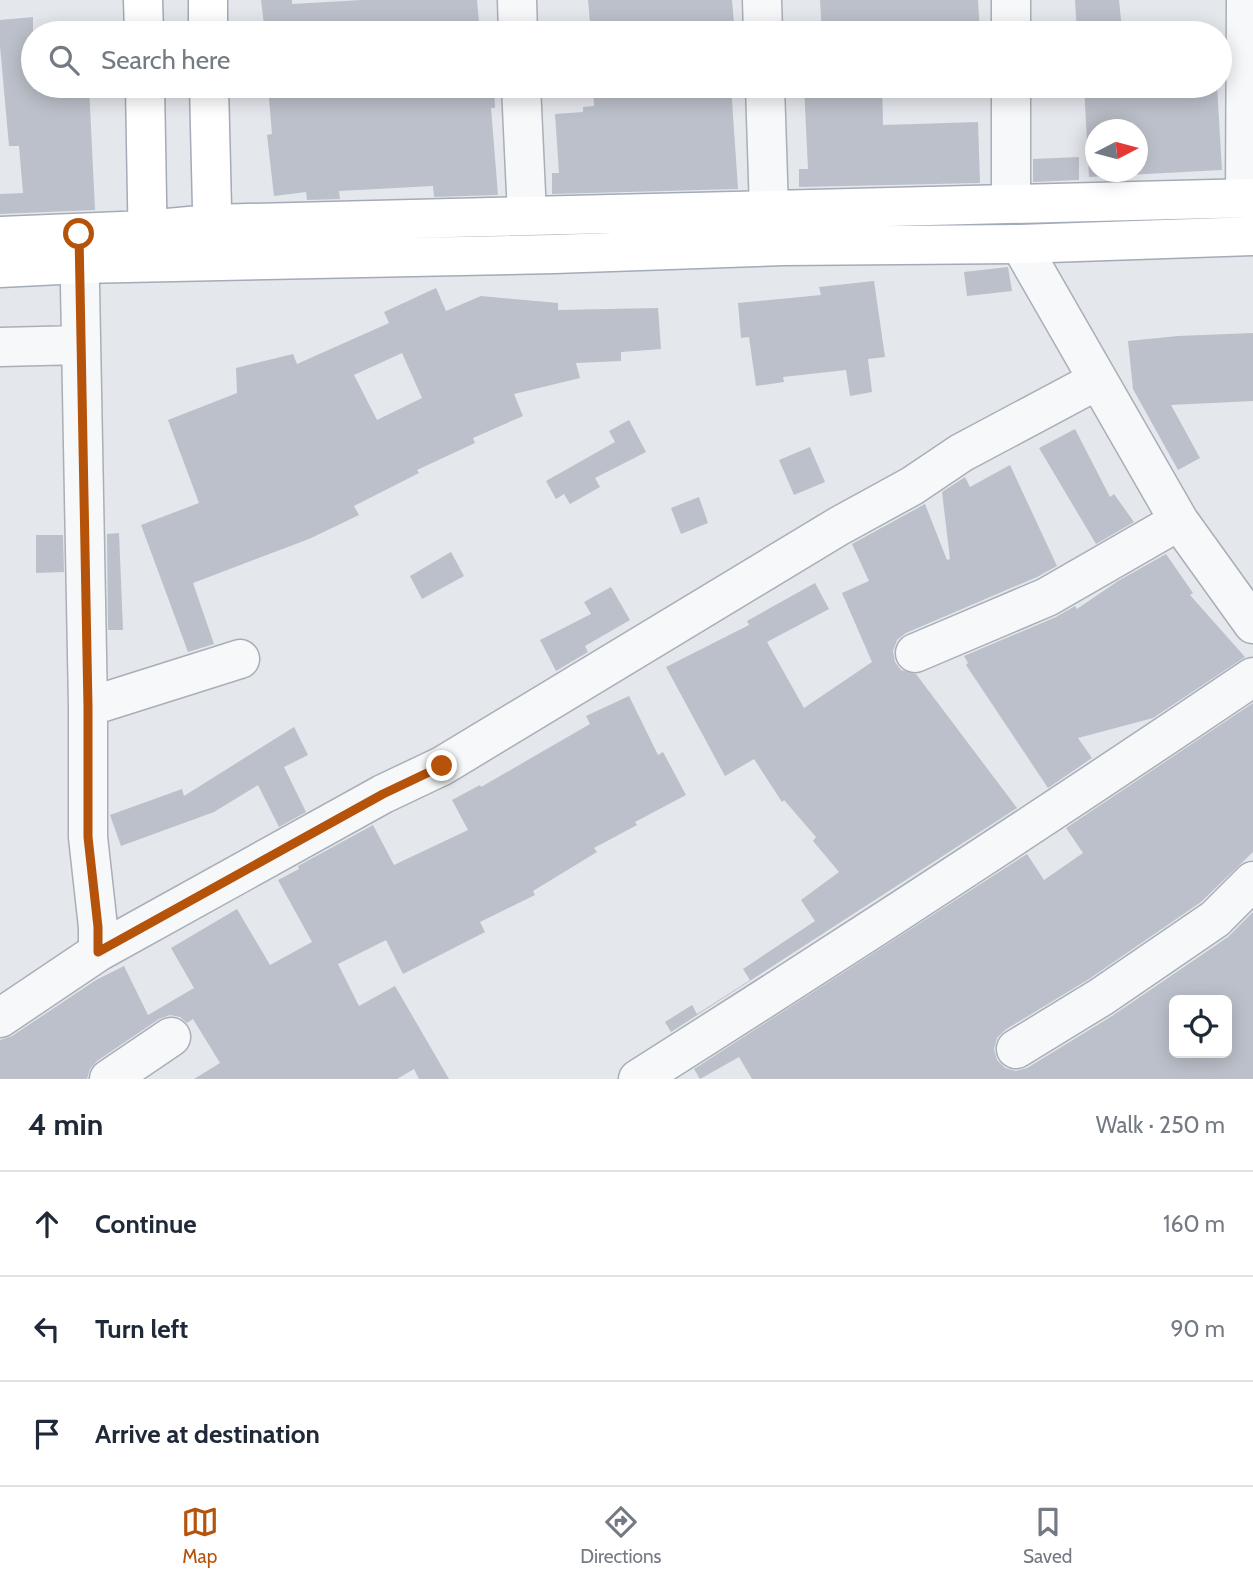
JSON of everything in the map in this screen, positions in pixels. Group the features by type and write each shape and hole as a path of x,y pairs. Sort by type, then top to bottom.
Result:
{"main road":[{"path":"143,0 144,21"},
{"path":"208,0 208,21"},
{"path":"145,98 147,247"},
{"path":"209,98 213,261"},
{"path":"147,247 211,224 1249,198"},
{"path":"0,236 79,249 147,247 213,261 783,246 1020,244 1253,236"},
{"path":"0,268 79,249"}],"street":[{"path":"517,0 518,21"},
{"path":"762,0 763,21"},
{"path":"1010,0 1011,21"},
{"path":"1246,0 1249,198"},
{"path":"522,98 527,215"},
{"path":"765,98 769,210"},
{"path":"1011,98 1011,202"},
{"path":"1020,244 1179,521 1253,624"},
{"path":"79,249 88,837 98,927 98,952"},
{"path":"0,347 81,345"},
{"path":"0,1018 98,952 383,794 442,766 839,526 912,486 961,453 1098,380"},
{"path":"915,653 1047,597 1179,521"},
{"path":"88,707 240,659"},
{"path":"638,1079 1035,825 1253,677"},
{"path":"1016,1049 1101,997 1215,919 1253,881"},
{"path":"109,1079 171,1037"}],"building":[{"path":"261,0 292,0 292,4 362,0 477,0 479,21 264,21"},
{"path":"588,0 732,0 734,21 590,21"},
{"path":"820,0 978,0 979,21 821,21"},
{"path":"1075,0 1119,0 1121,21 1076,21"},
{"path":"33,17 33,21 21,21 21,98 90,98 95,210 0,214 0,194 23,193 19,146 9,146 0,20"},
{"path":"269,98 495,98 495,108 491,108 498,195 434,197 433,186 339,191 340,199 307,200 306,192 274,196 267,135 272,134"},
{"path":"594,98 732,98 738,189 552,194 552,173 559,173 555,114 583,112 583,107 594,106"},
{"path":"805,98 882,98 883,125 978,122 980,183 799,187 799,169 808,169"},
{"path":"1085,98 1218,98 1222,170 1148,174 1148,119 1086,119"},
{"path":"1079,157 1079,180 1033,182 1033,159"},
{"path":"1008,267 1012,291 967,296 964,272"},
{"path":"874,281 885,357 868,359 872,392 850,396 846,370 783,377 784,382 756,386 749,337 741,338 738,303 821,295 819,287"},
{"path":"436,288 446,311 481,296 558,303 558,310 658,308 661,349 621,352 621,361 576,363 580,378 514,394 523,416 473,438 475,443 417,470 419,473 354,506 359,515 309,539 193,583 214,644 188,652 141,525 199,503 168,420 237,393 236,368 293,354 297,364 389,323 384,312","holes":["402,353 422,398 377,420 354,375"]},
{"path":"1253,333 1253,401 1171,405 1200,458 1178,470 1133,389 1128,341"},
{"path":"629,420 646,452 595,478 600,487 570,504 564,494 556,499 546,481 615,442 609,431"},
{"path":"1075,429 1110,497 1114,494 1134,522 1096,544 1039,448"},
{"path":"810,447 825,482 794,495 779,460"},
{"path":"1010,465 1057,566 906,633 897,640 893,651 895,662 901,670 916,674 1017,808 671,1032 665,1022 692,1005 697,1014 750,980 743,969 815,921 801,900 839,872 813,841 816,837 784,800 782,802 754,759 725,776 666,667 749,625 747,621 815,583 829,609 767,642 804,708 872,662 842,593 869,581 852,544 925,504 947,560 950,559 942,492 965,477 970,487"},
{"path":"699,497 708,523 681,534 671,508"},
{"path":"119,533 123,630 108,630 107,534"},
{"path":"36,535 63,535 64,572 36,573"},
{"path":"451,552 464,576 422,599 410,576"},
{"path":"1166,554 1193,593 1190,595 1245,657 1153,718 1078,738 1092,758 1048,788 966,665 968,663 964,656 1056,617 1075,606 1077,609 1118,581"},
{"path":"611,587 630,620 585,646 588,652 556,671 540,640 591,614 584,602"},
{"path":"629,696 658,755 663,752 686,795 594,848 597,852 533,891 535,895 480,922 485,932 403,974 386,940 338,964 359,1006 395,986 449,1079 419,1079 414,1069 397,1079 194,1079 220,1063 193,1019 187,1023 180,1017 170,1015 159,1019 97,1061 90,1069 87,1079 0,1079 0,1040 12,1036 96,980 124,966 148,1015 194,988 171,948 237,909 270,965 312,942 278,880 373,825 394,865 468,830 452,800 480,785 481,787 590,724 586,716"},
{"path":"1253,703 1253,852 1201,902 1089,979 1005,1030 997,1038 994,1049 997,1060 1005,1068 1016,1071 1027,1068 1112,1016 1228,937 1253,912 1253,1079 752,1079 739,1057 700,1079 694,1069 1027,854 1044,880 1083,853 1066,828"},
{"path":"294,727 308,755 284,767 306,812 279,827 258,785 214,812 121,846 110,815 182,789 184,796"}],"route":[{"path":"79,234 88,837 98,927 98,952 383,794 442,766"}]}
